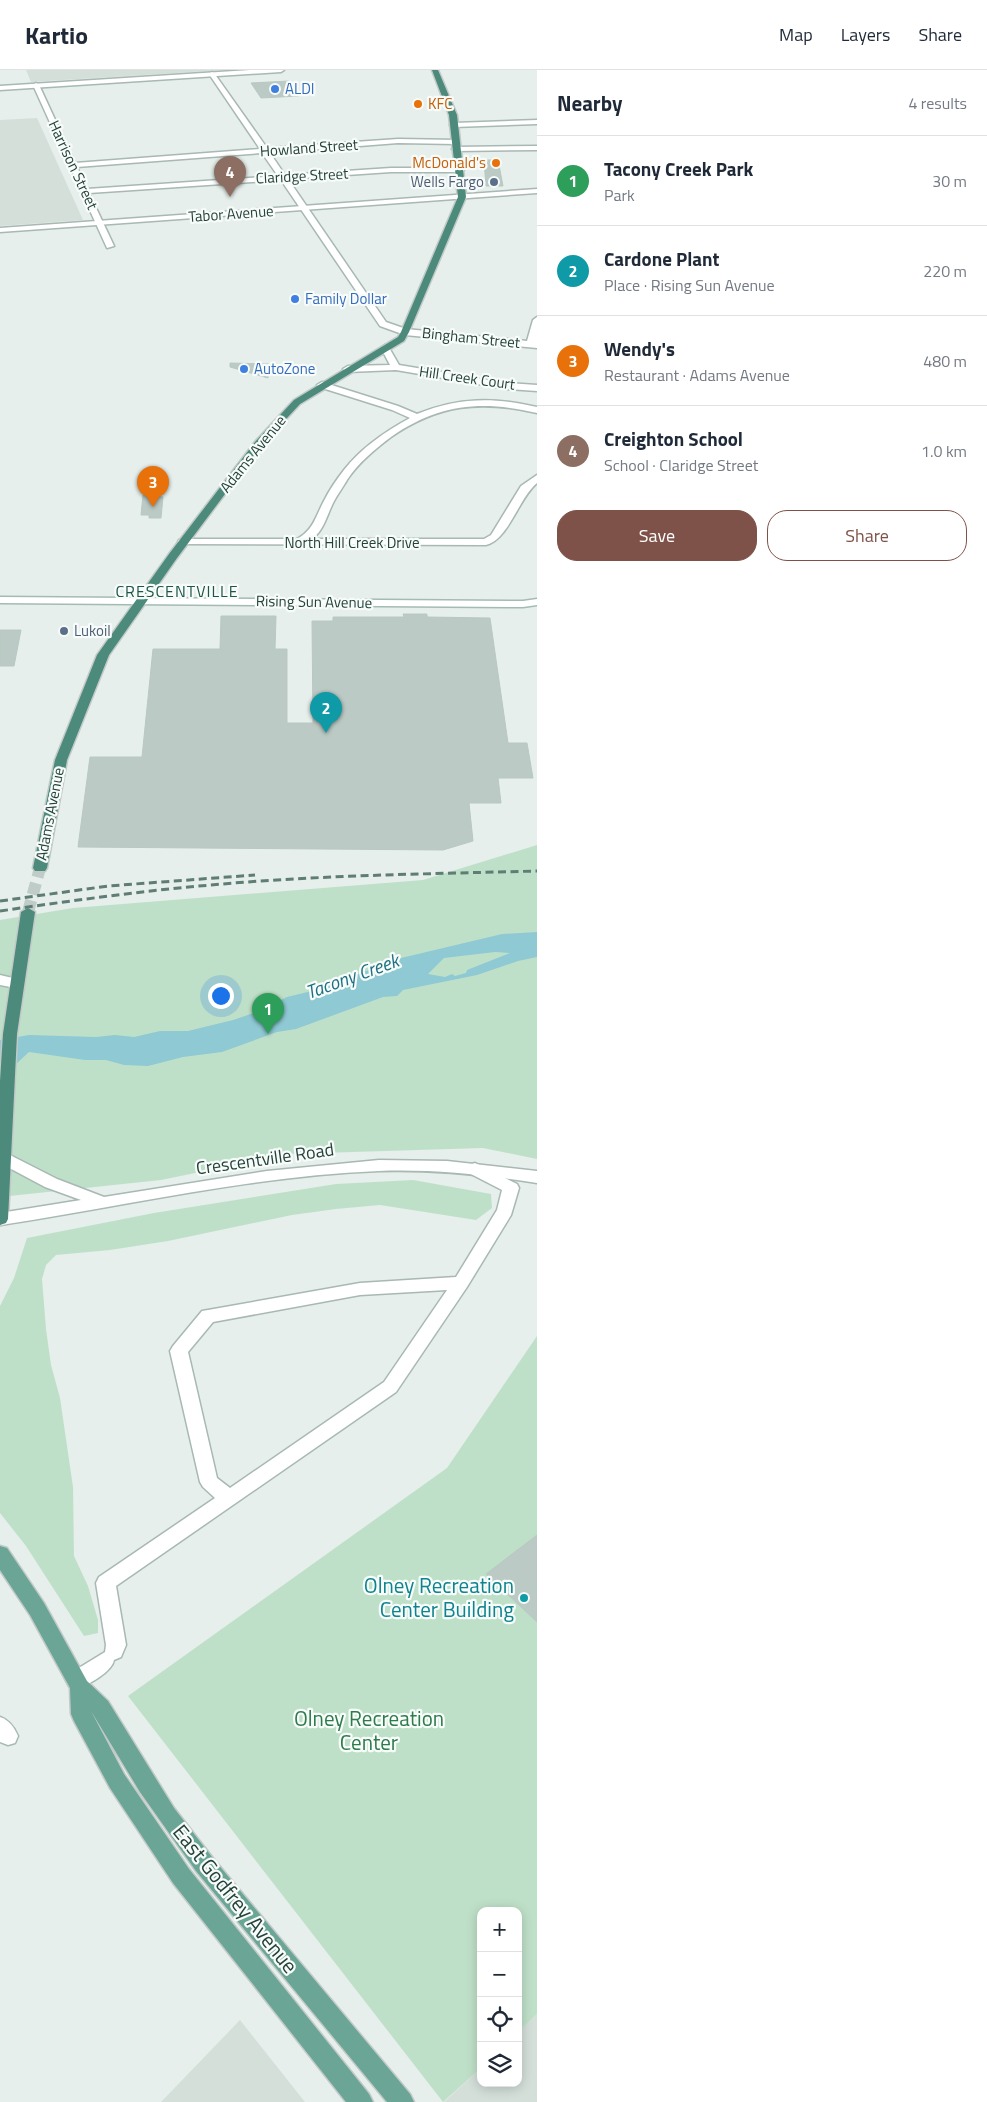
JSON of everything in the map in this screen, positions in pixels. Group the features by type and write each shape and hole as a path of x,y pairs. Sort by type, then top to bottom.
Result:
{"highway":[{"name":"Adams Avenue","path":"40,868 61,760 103,655 183,542 258,444 279,420 297,402 348,369 400,339 405,332 462,197 451,110 435,70"},
{"path":"0,1220 10,1034 16,983 28,912"}],"main road":[{"name":"East Godfrey Avenue","path":"0,1554 37,1609 78,1684 101,1707 146,1785 204,1864 402,2102"},
{"name":"East Godfrey Avenue","path":"78,1684 81,1714 117,1781 149,1830 221,1928 361,2102"}],"street":[{"path":"0,88 281,70"},
{"name":"Hill Creek Court","path":"212,74 382,322 383,331 396,367"},
{"name":"Harrison Street","path":"36,85 110,246"},
{"path":"454,125 537,122"},
{"name":"Howland Street","path":"73,164 398,141 512,150 537,148"},
{"name":"Claridge Street","path":"85,191 391,170 460,170"},
{"name":"Tabor Avenue","path":"0,230 537,191"},
{"path":"382,322 411,317"},
{"path":"534,345 537,320"},
{"name":"Bingham Street","path":"382,322 405,332 534,345"},
{"name":"Hill Creek Court","path":"348,369 396,367 507,386 537,388"},
{"path":"322,385 395,408 416,417"},
{"path":"500,403 507,386"},
{"path":"298,543 309,538 319,528 327,504 346,474 376,444 416,417 433,409 456,404 500,403 537,410"},
{"name":"North Hill Creek Drive","path":"183,542 486,542 495,537 525,488 537,478"},
{"path":"319,528 342,543"},
{"name":"Rising Sun Avenue","path":"0,600 513,604 537,602"},
{"path":"0,980 16,983"},
{"path":"2,1160 51,1183 106,1203"},
{"name":"Crescentville Road","path":"0,1220 277,1176 357,1167 412,1165 475,1169 537,1177"},
{"path":"78,1684 109,1656 116,1644 106,1583 390,1387 461,1283 505,1211 511,1188 475,1169"},
{"path":"229,1498 209,1482 178,1351 208,1316 360,1290 461,1283"}],"shaded area":[{"path":"26,70 224,70 31,82"},
{"path":"37,118 83,220 0,226 0,120"},
{"path":"537,2014 537,2102 444,2102 477,2072 477,2087 522,2087 522,2028"},
{"path":"240,2020 305,2102 161,2102"}],"green space":[{"path":"537,845 537,1159 483,1148 288,1154 161,1180 0,1197 0,920 73,908 423,880"},
{"path":"413,1180 491,1194 492,1208 476,1220 380,1205 336,1209 292,1215 168,1241 110,1250 56,1255 46,1265 42,1279 46,1329 51,1365 60,1398 73,1487 74,1556 88,1586 98,1620 98,1633 84,1636 26,1546 0,1513 0,1306 14,1278 27,1238 154,1213 336,1184"},
{"name":"Olney Recreation Center","path":"537,1336 537,2014 522,2028 522,1907 477,1907 477,2072 443,2102 128,1696 447,1468"}],"water":[{"path":"537,932 537,957 518,961 477,975 403,990 397,996 383,997 296,1029 277,1032 222,1052 183,1057 148,1066 124,1065 106,1060 85,1060 29,1052 0,1079 0,1040 29,1035 96,1037 115,1035 134,1037 160,1031 188,1031 257,1012 287,997 320,989 397,959 502,934","holes":["495,952 510,953 455,976 452,974 445,977 428,974 444,958"]}],"building":[{"name":"ALDI","path":"289,81 299,96 261,98 251,83"},
{"path":"484,160 498,160 503,186 486,186"},
{"path":"230,363 269,364 268,378 230,367"},
{"path":"143,495 163,497 161,518 149,518 149,515 141,515"},
{"path":"403,614 427,614 427,617 490,618 508,743 527,743 533,778 498,778 501,803 469,803 473,841 443,850 78,847 90,757 142,757 153,649 220,649 221,616 276,616 275,649 287,649 287,723 313,723 312,621 333,621 333,617 404,617"},
{"path":"0,630 21,630 14,666 0,666"},
{"name":"Olney Recreation Center Building","path":"537,1535 537,1622 486,1574"}],"tunnel":[{"path":"28,912 40,868"}],"railway":[{"path":"0,911 184,887 374,875 537,871"},
{"path":"0,901 108,886 255,875"}],"place":[{"name":"ALDI","path":"275,89"},
{"name":"KFC","path":"418,104"},
{"name":"McDonald's","path":"496,163"},
{"name":"Wells Fargo","path":"494,182"},
{"name":"Creighton School","path":"230,197"},
{"name":"Family Dollar","path":"295,299"},
{"name":"AutoZone","path":"244,369"},
{"name":"Wendy's","path":"153,507"},
{"name":"Lukoil","path":"64,631"},
{"name":"Cardone Plant","path":"326,733"},
{"name":"Tacony Creek Park","path":"268,1034"},
{"name":"Olney Recreation Center Building","path":"524,1598"}],"district":[{"name":"CRESCENTVILLE","path":"177,591"}],"water label":[{"name":"Tacony Creek","path":"352,976"}]}
